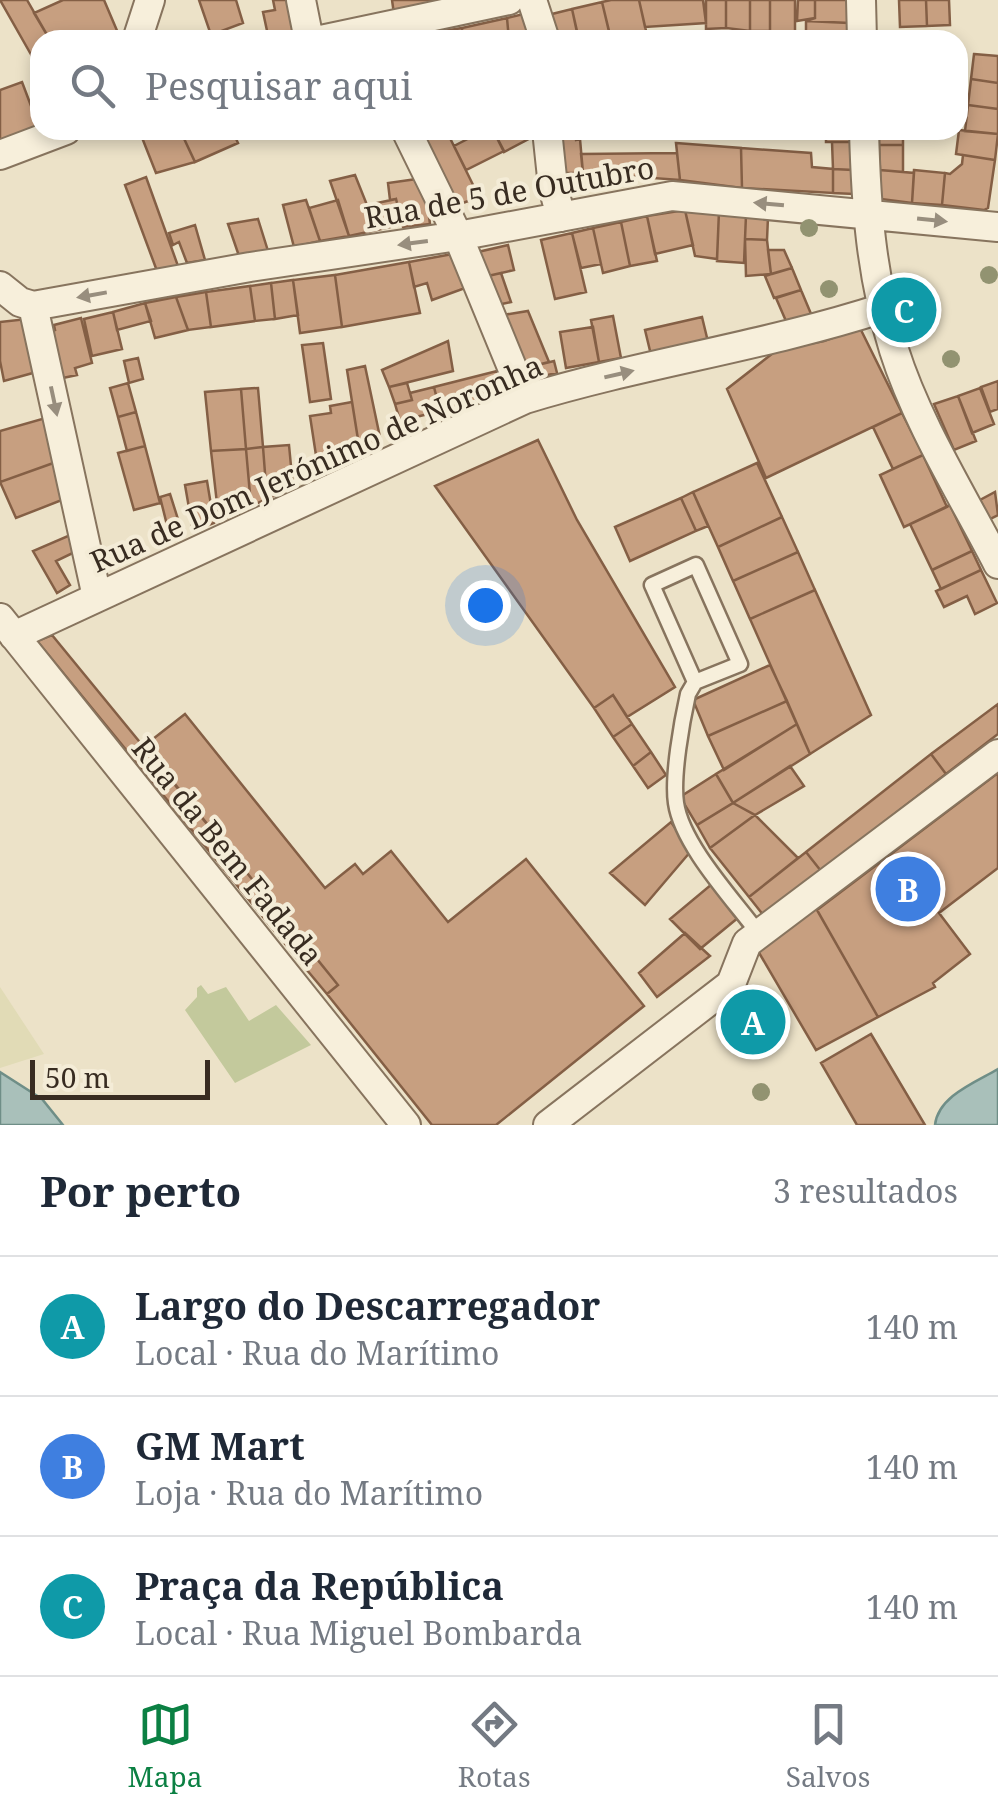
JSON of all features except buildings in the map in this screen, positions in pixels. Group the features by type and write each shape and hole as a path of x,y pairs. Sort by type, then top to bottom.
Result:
{"street":[{"path":"140,30 150,0"},
{"path":"301,0 307,30"},
{"path":"385,30 509,0"},
{"path":"532,0 542,30"},
{"path":"861,0 862,30"},
{"path":"0,155 40,140"},
{"path":"411,140 458,236 525,399"},
{"path":"548,140 560,216"},
{"path":"864,140 866,214 883,308 908,386 998,564"},
{"name":"Rua de 5 de Outubro","path":"34,306 250,267 458,236 672,196 866,214 997,216"},
{"path":"0,286 20,302 34,306 97,597"},
{"name":"Rua de Dom Jerónimo de Noronha","path":"7,627 97,597 525,399 574,384 817,330 883,308"},
{"name":"Rua da Bem Fadada","path":"7,627 406,1125"},
{"path":"548,1125 731,984 747,944 759,934 998,754"}],"lane":[{"path":"695,682 652,585 696,566 740,664 695,682 688,694 674,777 676,804 682,825 695,846 759,934"}],"shaded area":[{"path":"0,987 44,1054 0,1068"}],"green space":[{"path":"201,985 208,994 226,987 249,1021 276,1005 311,1045 235,1083 185,1010 197,997"}],"water":[{"path":"998,1069 998,1125 935,1125 950,1098"},
{"path":"0,1072 42,1099 63,1125 0,1125"}],"place":[{"name":"Praça da República","path":"904,310"},
{"name":"GM Mart","path":"908,889"},
{"name":"Largo do Descarregador","path":"753,1022"}]}
